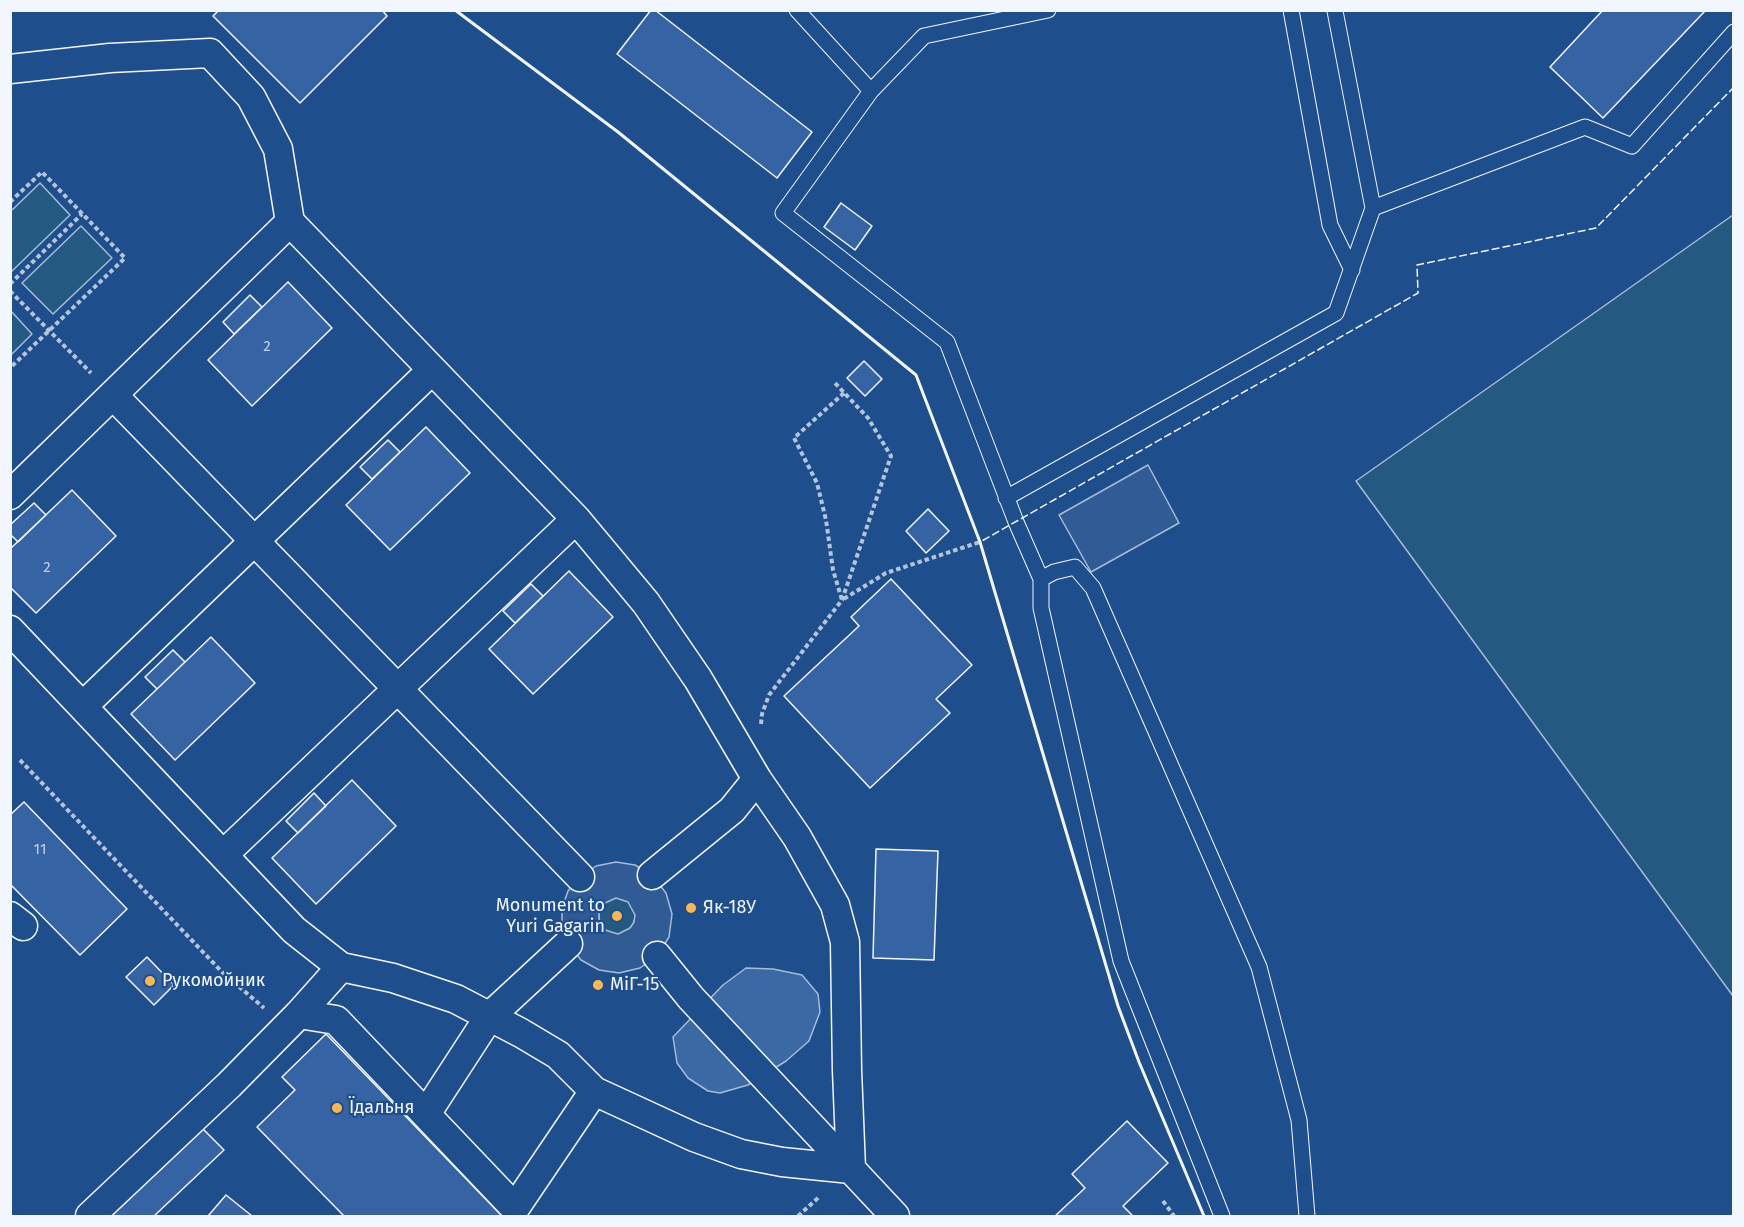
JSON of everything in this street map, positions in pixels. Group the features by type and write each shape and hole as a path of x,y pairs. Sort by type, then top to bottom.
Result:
{"street":[{"path":"10,69 110,58 210,52 251,97 278,149 290,222 576,519 646,603 698,679 757,778 797,837 835,906 845,942 851,1169"},
{"path":"10,495 290,222"},
{"path":"82,706 432,370"},
{"path":"113,395 580,876"},
{"path":"223,855 576,519"},
{"path":"10,630 294,930 341,967 393,978 456,999 558,1055 594,1091 685,1133 741,1154 782,1162 851,1169"},
{"path":"652,875 732,810 757,778"},
{"path":"426,1114 489,1017 568,944"},
{"path":"657,956 691,998 895,1216"},
{"path":"90,1216 229,1085 299,1014 341,967"},
{"path":"299,1014 336,1020 515,1208 594,1091"}],"lane":[{"path":"797,10 871,91"},
{"path":"1048,10 924,36 871,91 783,213 947,342 1006,498 1041,579 1041,608 1122,961 1222,1216"},
{"path":"1291,10 1330,225 1352,270"},
{"path":"1006,498 1336,313 1373,208 1335,11"},
{"path":"1373,208 1585,127 1632,146 1734,32"},
{"path":"1041,579 1054,572 1075,567 1093,588 1259,967 1299,1120 1307,1216"}],"path":[{"path":"10,202 42,172 125,258 10,368"},
{"path":"10,284 82,214"},
{"path":"10,291 113,395"},
{"path":"760,725 769,695 842,600 891,456 868,418 834,382"},
{"path":"842,600 833,570 826,520 817,483 794,438 844,392"},
{"path":"842,600 886,573 980,542"},
{"path":"21,760 222,972 272,1014 299,1014"},
{"path":"1163,1201 1174,1216"}],"shaded area":[{"path":"40,183 70,215 11,272 11,211"},
{"path":"1733,215 1733,996 1356,481"},
{"path":"81,226 112,258 53,314 22,283"},
{"path":"11,311 32,334 11,355"},
{"path":"1148,465 1179,523 1091,572 1059,515"},
{"path":"616,862 635,865 652,875 666,893 672,914 669,937 657,956 640,968 619,973 599,970 581,960 568,944 562,927 562,908 568,891 580,877 596,866","holes":["616,898 628,902 635,915 630,928 618,934 605,930 599,919 599,912 605,903"]},
{"path":"617,898 630,903 635,916 630,929 617,934 604,929 599,916 604,903"},
{"path":"746,968 773,969 802,975 818,994 820,1012 809,1041 786,1061 748,1085 720,1093 708,1091 688,1078 677,1063 673,1037 723,985"}],"building":[{"path":"219,10 382,10 387,16 300,103 213,16"},
{"path":"651,10 655,10 812,132 777,178 617,54"},
{"path":"1603,10 1706,10 1603,118 1550,67"},
{"path":"841,203 872,226 855,250 824,227"},
{"path":"288,282 332,328 252,406 208,360"},
{"path":"250,295 262,307 234,334 223,322"},
{"path":"864,361 882,379 865,396 847,378"},
{"path":"426,427 470,473 390,550 346,505"},
{"path":"388,440 400,452 372,479 360,467"},
{"path":"72,490 116,536 36,613 10,587 10,549"},
{"path":"34,503 46,515 18,542 10,534 10,525"},
{"path":"928,509 949,531 926,553 906,531"},
{"path":"569,571 613,617 533,694 489,649"},
{"path":"891,579 972,665 936,699 950,713 870,788 784,696 859,626 851,617"},
{"path":"531,584 543,596 515,623 503,611"},
{"path":"211,637 255,683 175,760 131,714"},
{"path":"173,650 185,662 157,689 145,677"},
{"path":"352,780 396,826 316,904 272,858"},
{"path":"314,793 326,806 298,833 286,821"},
{"path":"24,802 127,909 80,955 10,884 10,815"},
{"path":"876,849 938,851 934,960 873,958"},
{"name":"Рукомойник","path":"147,957 174,985 154,1005 126,977"},
{"name":"Їдальня","path":"326,1034 502,1216 344,1216 257,1127 295,1090 282,1077"},
{"path":"1127,1121 1168,1163 1123,1206 1133,1216 1055,1216 1085,1188 1072,1174"},
{"path":"203,1129 224,1150 154,1216 111,1216"},
{"path":"226,1195 252,1216 208,1216"}],"fence":[{"path":"455,10 618,132 916,375 980,542 1418,293 1417,265 1596,228 1734,87"}],"wall":[{"path":"455,10 618,132 916,375 980,542 1118,1006 1204,1216"}],"place":[{"name":"Як-18У","path":"691,908"},
{"name":"Monument to Yuri Gagarin","path":"617,916"},
{"name":"Рукомойник","path":"150,981"},
{"name":"МіГ-15","path":"598,985"},
{"name":"Їдальня","path":"337,1108"}]}
